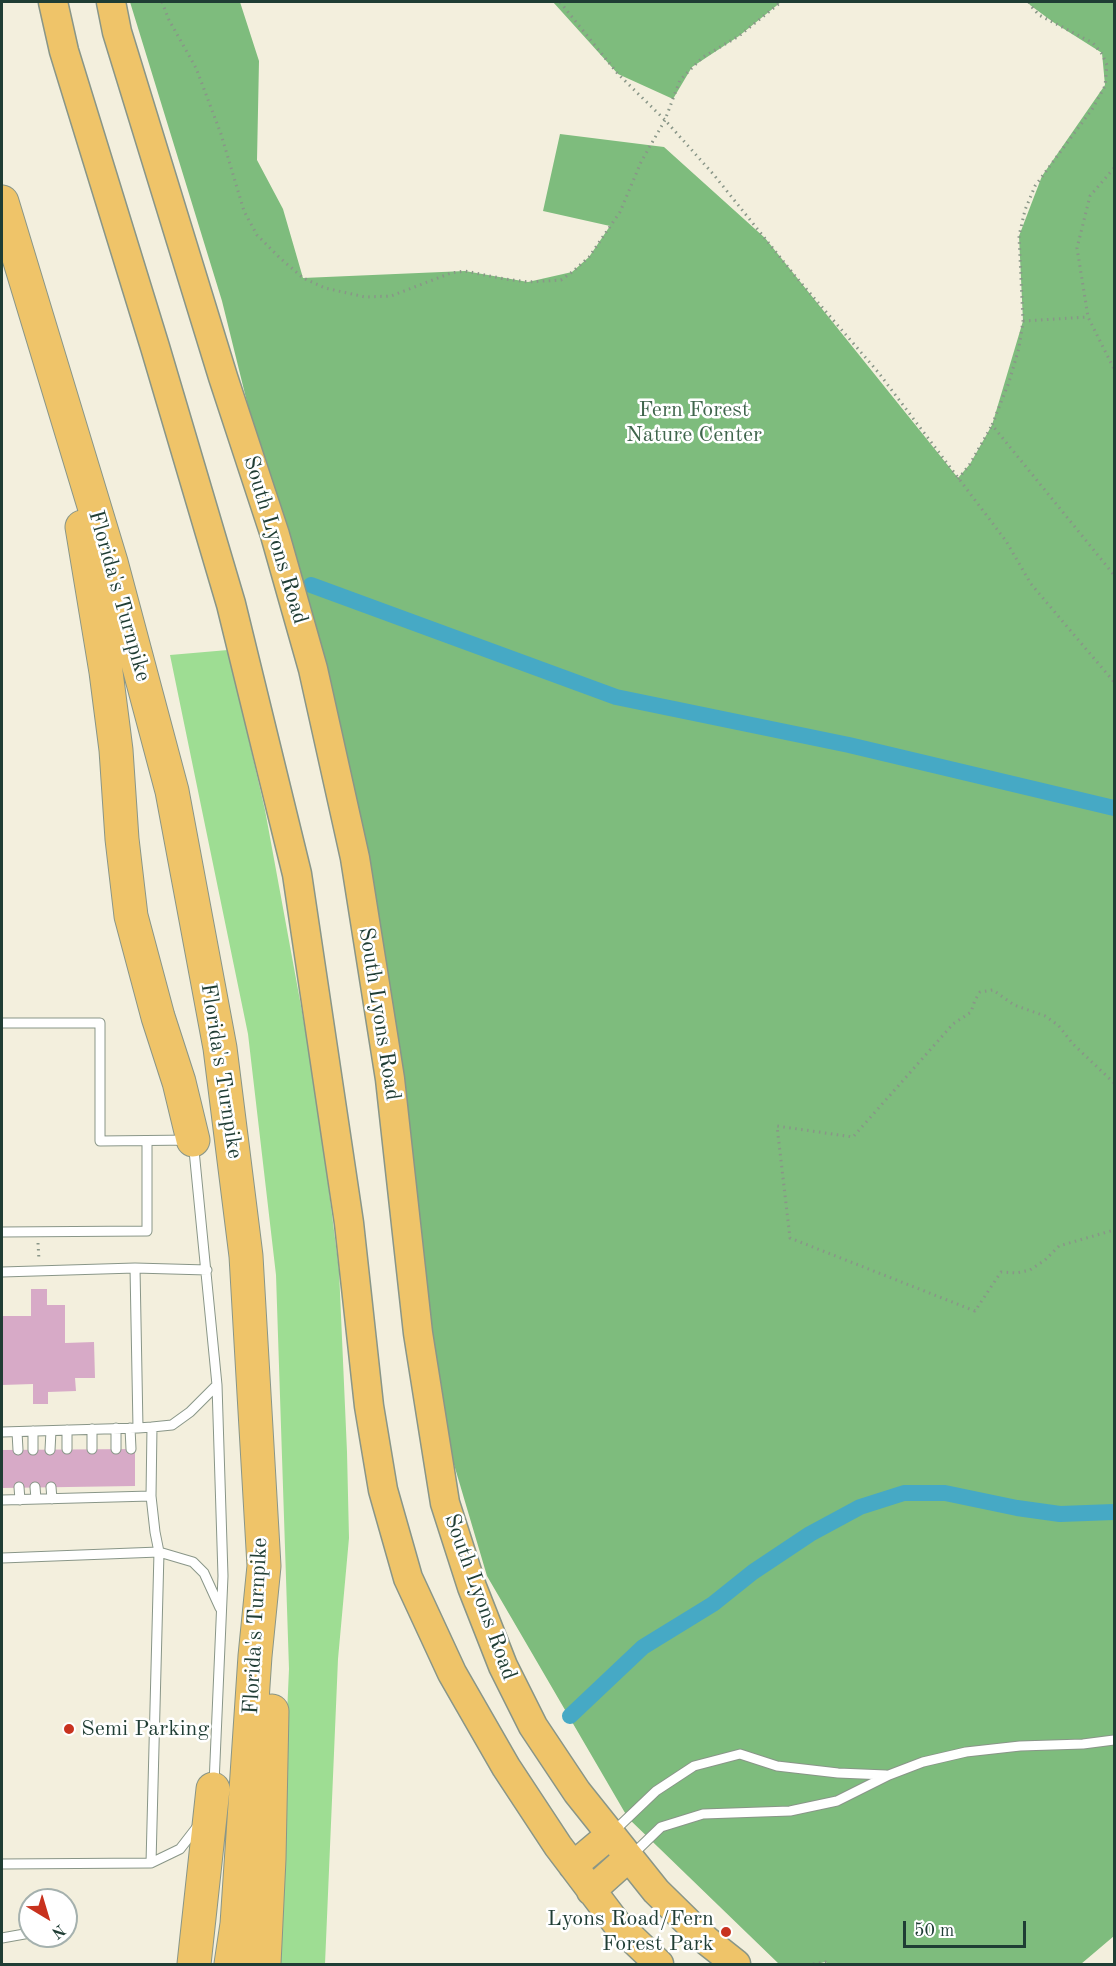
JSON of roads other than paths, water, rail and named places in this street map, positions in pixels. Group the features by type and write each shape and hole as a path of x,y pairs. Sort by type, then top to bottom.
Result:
{"highway":[{"name":"Florida's Turnpike","path":"2,202 111,562 172,791 220,1048 246,1256 264,1566 255,1656 237,1924 231,1965"},
{"path":"79,457 78,498 116,750 122,838 131,916 158,1017 179,1082 193,1140"},
{"path":"264,1566 273,1652 269,1859 264,1965"},
{"path":"194,1965 213,1789"}],"main road":[{"path":"53,2 64,51 231,603 297,874 349,1223 369,1406 383,1490 408,1578 452,1673 506,1767 591,1891 617,1924 660,1965"},
{"name":"South Lyons Road","path":"111,2 117,32 275,535 318,691 355,858 388,1068 418,1333 445,1503 472,1587 503,1666 533,1726 577,1792 656,1892 707,1941 736,1965"},
{"path":"573,1866 611,1834"},
{"path":"591,1891 630,1857"}],"lane":[{"path":"2,1023 100,1023 100,1141 193,1140 218,1385 223,1576 213,1789 195,1831 180,1849 151,1863 2,1864"},
{"path":"2,1232 147,1231 147,1141"},
{"path":"2,1272 135,1268 207,1270"},
{"path":"131,1449 134,1428 135,1268"},
{"path":"2,1432 172,1425 190,1412 218,1385"},
{"path":"151,1863 159,1552 151,1496 152,1427"},
{"path":"116,1428 116,1449"},
{"path":"92,1429 92,1449"},
{"path":"67,1430 67,1449"},
{"path":"33,1431 33,1450"},
{"path":"50,1450 51,1431"},
{"path":"17,1432 18,1450"},
{"path":"92,1486 92,1498"},
{"path":"117,1486 117,1497"},
{"path":"131,1486 132,1496"},
{"path":"19,1487 20,1500"},
{"path":"35,1487 36,1499"},
{"path":"51,1487 52,1499"},
{"path":"66,1487 66,1498"},
{"path":"2,1500 151,1496"},
{"path":"2,1558 159,1552 193,1562 204,1573 222,1613"},
{"path":"630,1857 661,1827 703,1814 790,1811 837,1801 889,1775 923,1762 966,1752 1114,1740"},
{"path":"611,1834 656,1791 694,1766 740,1754 777,1766 838,1773 889,1775"},
{"path":"2,1938 18,1935"}],"waterway":[{"path":"311,585 616,697 849,745 1114,808"},
{"path":"570,1716 643,1647 713,1604 753,1572 810,1534 860,1507 904,1493 945,1493 1017,1508 1060,1514 1114,1512"}],"place":[{"name":"Semi Parking","path":"69,1729"},
{"name":"Lyons Road/Fern Forest Park","path":"726,1932"}],"park label":[{"name":"Fern Forest Nature Center","path":"694,422"}]}
